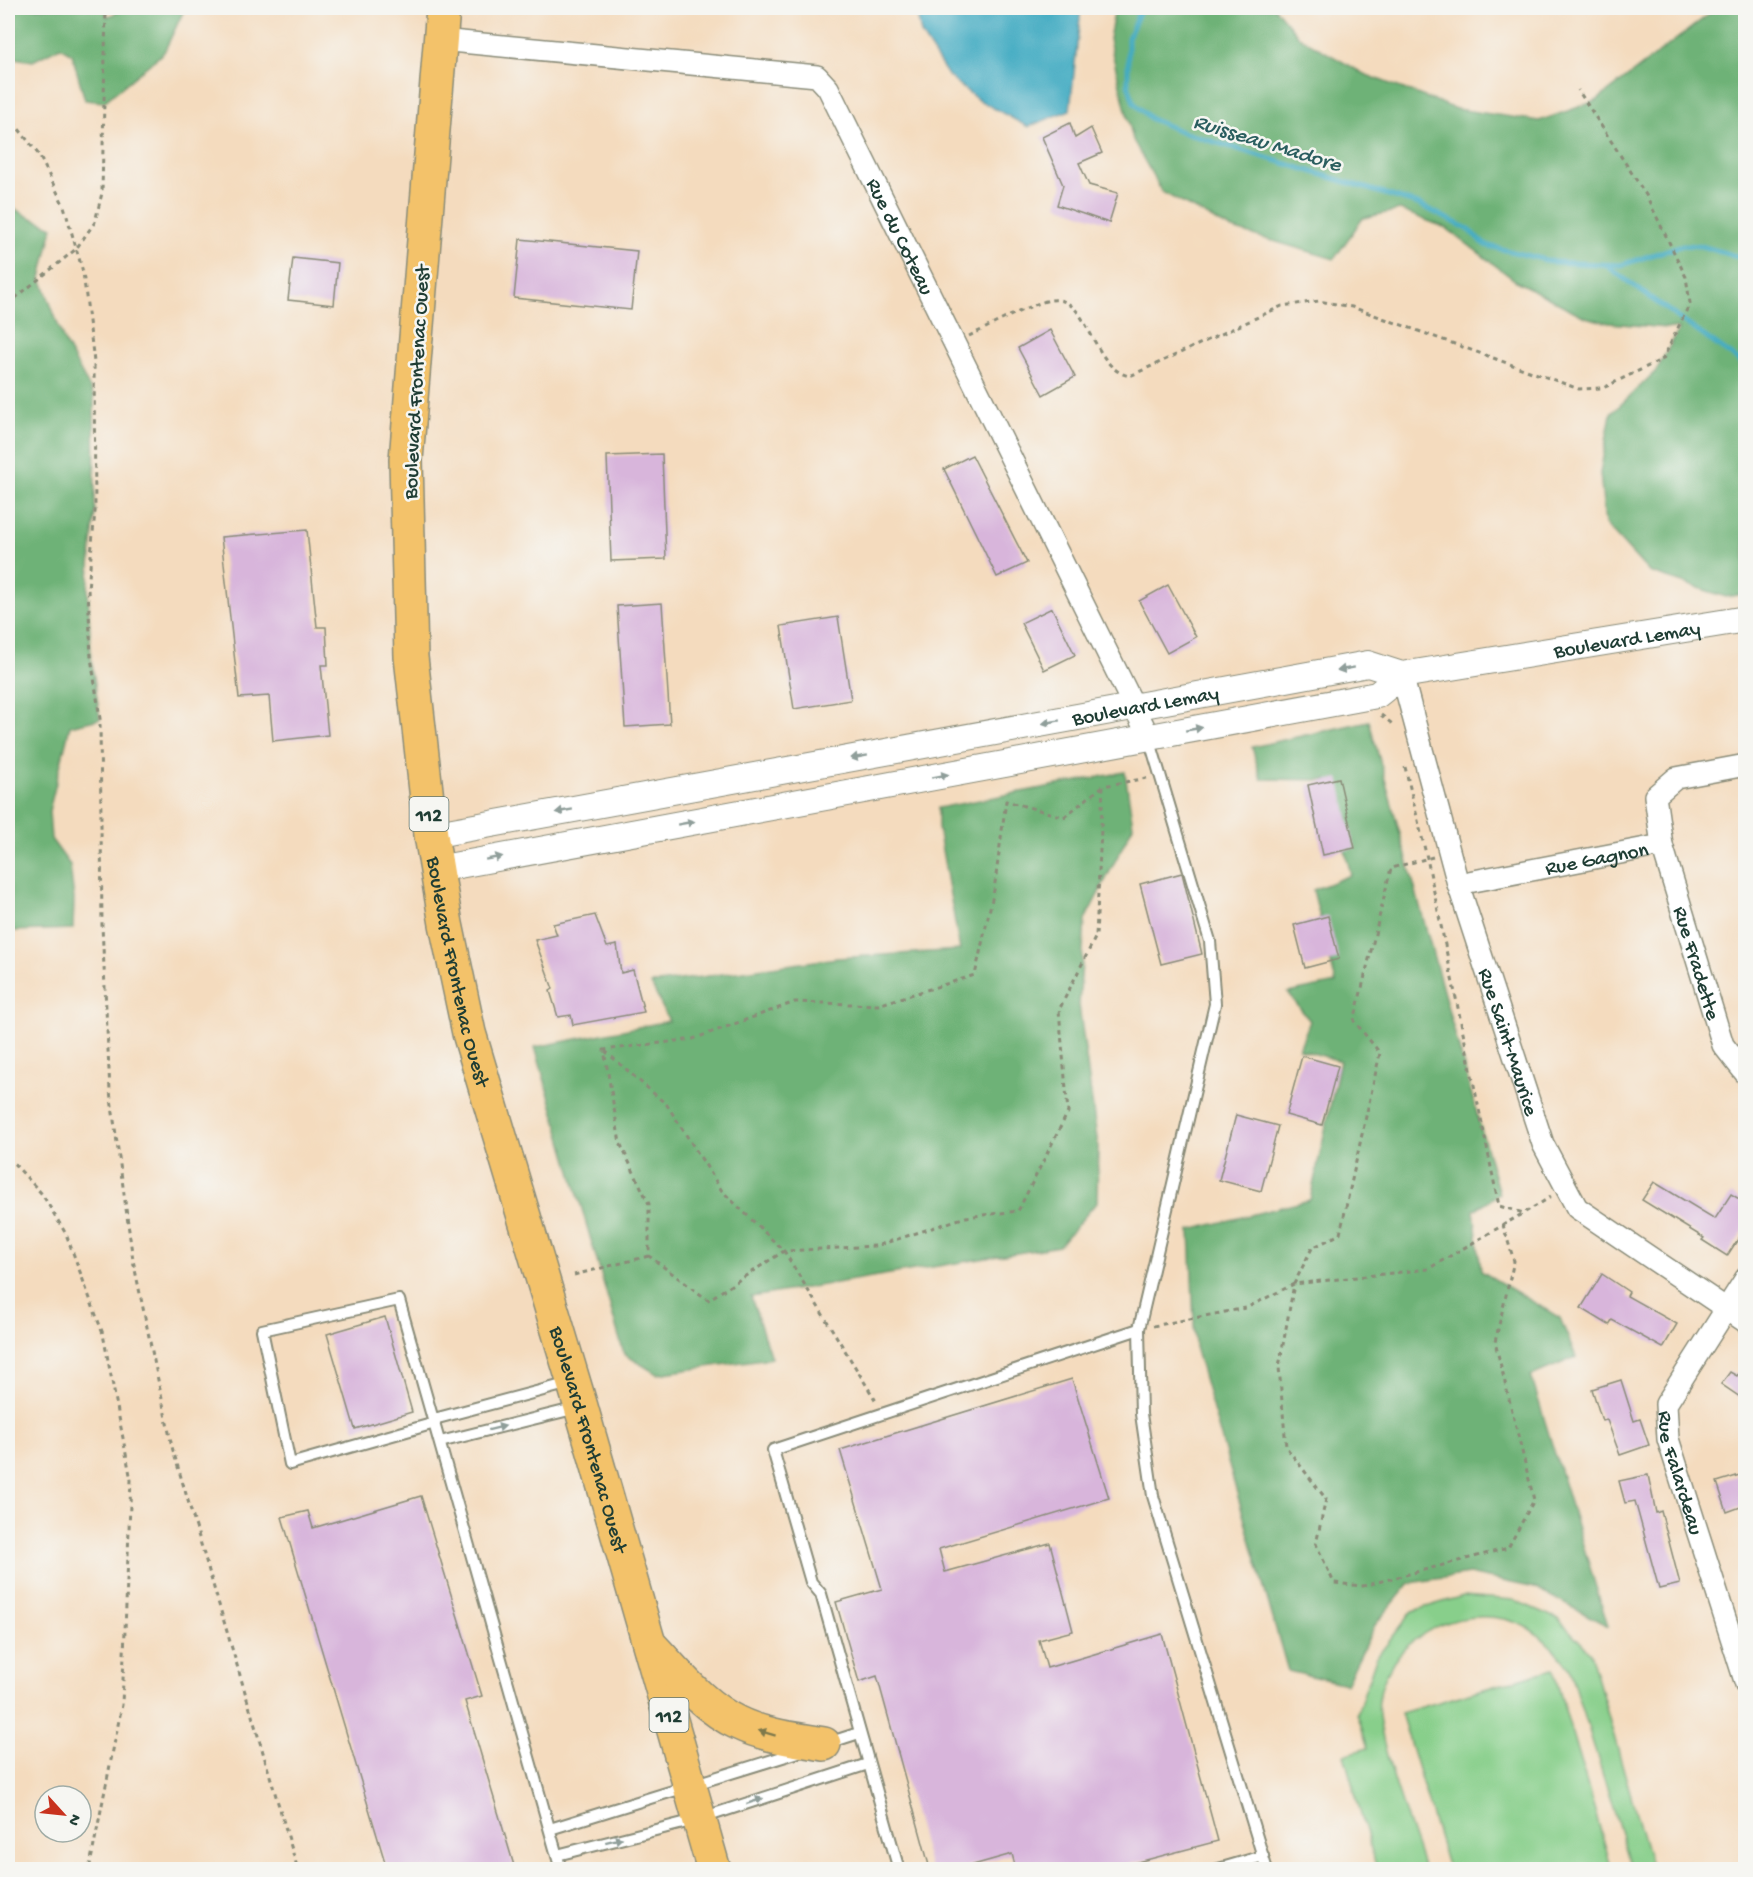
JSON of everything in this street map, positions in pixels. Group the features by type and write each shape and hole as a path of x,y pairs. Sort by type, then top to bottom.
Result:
{"main road":[{"name":"Boulevard Frontenac Ouest","path":"443,8 406,460 411,657 432,835 469,1033 577,1394 714,1869"},
{"path":"648,1642 702,1698 737,1723 770,1735 824,1744"}],"street":[{"name":"Rue du Coteau","path":"440,40 817,76 828,88 1149,737"},
{"name":"Boulevard Lemay","path":"432,835 1368,664 1402,675 1746,619"},
{"name":"Boulevard Lemay","path":"437,868 1377,695 1402,675"},
{"name":"Rue Saint-Maurice","path":"1402,675 1458,884 1543,1144 1577,1208 1746,1322"},
{"path":"887,752 896,784"},
{"name":"Rue Gagnon","path":"1458,884 1662,845 1655,796 1676,778 1746,765"},
{"path":"611,803 620,835"},
{"name":"Rue Fradette","path":"1662,845 1724,1045 1746,1074"},
{"name":"Rue Falardeau","path":"1746,1278 1666,1404 1668,1439 1746,1684"}],"lane":[{"path":"1149,737 1210,941 1215,1004 1139,1329 1140,1414 1153,1496 1268,1869"},
{"path":"561,1869 440,1442 434,1421 399,1300 262,1330 290,1464 434,1421 577,1394"},
{"path":"899,1869 821,1594 811,1582 773,1450 1139,1329"},
{"path":"440,1442 577,1394"},
{"path":"550,1829 859,1733"},
{"path":"557,1855 699,1819 868,1764"},
{"path":"1215,1869 1263,1856"}],"path":[{"path":"8,304 76,249 95,222 102,193 106,8"},
{"path":"954,343 1049,300 1064,300 1075,308 1108,365 1119,374 1130,376 1282,306 1319,301 1352,307 1580,389 1604,388 1663,359 1690,303 1686,277 1663,227 1646,195 1578,90"},
{"path":"8,114 39,155 64,206 82,272 94,362 95,511 88,589 91,657 100,719 102,926 110,1091 133,1260 172,1448 298,1869"},
{"path":"1373,709 1395,725 1398,736"},
{"path":"1403,758 1427,858 1499,1206 1524,1213"},
{"path":"604,1050 693,1039 795,1002 878,1005 975,975 994,890 1006,801 1064,817 1103,786 1160,775"},
{"path":"649,1256 708,1300 784,1251 876,1246 966,1217 1018,1211 1068,1112 1059,1010 1096,936 1103,786"},
{"path":"1449,852 1391,868 1354,1021 1380,1053 1340,1234 1312,1248 1294,1284 1279,1367 1286,1447 1326,1499 1316,1544 1334,1583 1363,1586 1508,1548 1534,1500 1495,1342 1514,1261 1503,1225"},
{"path":"604,1050 667,1105 722,1191 784,1251 883,1413"},
{"path":"604,1050 620,1143 649,1204 649,1256"},
{"path":"8,1157 42,1194 66,1234 103,1334 132,1480 122,1705 89,1869"},
{"path":"1139,1329 1246,1308 1294,1284 1428,1269 1555,1195"},
{"path":"573,1275 649,1256"}],"green space":[{"path":"8,8 106,8 107,17 126,8 185,8 164,52 104,102 85,100 72,54 60,47 33,61 8,57"},
{"path":"1115,8 1275,8 1299,37 1364,74 1456,109 1539,121 1596,101 1717,8 1745,8 1746,417 1743,417 1746,423 1745,594 1726,597 1649,572 1605,524 1600,473 1611,414 1656,371 1679,329 1609,323 1585,317 1516,281 1446,228 1400,210 1363,218 1334,259 1229,228 1162,192 1133,140 1109,39"},
{"path":"8,205 53,227 41,278 64,341 94,396 95,511 88,589 91,657 100,719 70,726 49,811 51,839 70,865 74,899 73,929 14,931 8,924"},
{"path":"1369,721 1499,1194 1474,1210 1481,1271 1560,1318 1576,1357 1531,1376 1608,1626 1535,1588 1469,1574 1410,1583 1375,1625 1346,1684 1288,1671 1195,1347 1190,1230 1310,1200 1340,1061 1299,1049 1310,1021 1288,993 1336,983 1313,890 1351,875 1328,780 1261,779 1252,747"},
{"path":"1125,772 1133,826 1085,920 1079,1005 1098,1146 1097,1202 1059,1246 751,1297 771,1358 657,1374 624,1354 535,1047 669,1021 651,984 837,958 960,950 938,828 938,808"},
{"path":"1463,1596 1514,1600 1558,1619 1590,1652 1652,1869 1632,1869 1570,1669 1551,1646 1528,1628 1506,1619 1482,1617 1459,1619 1436,1627 1415,1639 1398,1656 1386,1676 1379,1699 1382,1736 1424,1869 1377,1869 1344,1755 1368,1748 1357,1713 1376,1658 1413,1611"},
{"path":"1553,1669 1612,1869 1448,1869 1401,1713"}],"water":[{"path":"916,8 1081,8 1070,110 1028,127 977,99 949,77 921,34"}],"building":[{"path":"1070,123 1075,138 1091,128 1102,153 1079,163 1089,185 1118,193 1109,223 1057,205 1063,185 1042,137"},
{"path":"520,239 637,251 631,310 514,298"},
{"path":"293,258 338,263 334,305 288,300"},
{"path":"1050,330 1075,377 1043,395 1018,348"},
{"path":"662,454 666,559 611,561 607,456"},
{"path":"972,455 1027,563 997,577 944,469"},
{"path":"307,530 317,627 326,627 328,665 321,665 328,735 273,741 269,696 239,698 221,537"},
{"path":"1168,585 1196,637 1167,653 1139,601"},
{"path":"662,603 670,724 625,727 617,606"},
{"path":"1052,608 1075,655 1044,670 1021,623"},
{"path":"838,617 851,700 794,709 781,626"},
{"path":"1339,778 1355,848 1323,855 1308,785"},
{"path":"1182,873 1202,954 1161,964 1140,884"},
{"path":"595,915 607,947 617,945 621,973 633,970 644,1012 573,1025 571,1015 558,1017 550,991 553,989 535,940 557,935 553,924"},
{"path":"1328,916 1339,959 1305,968 1294,925"},
{"path":"1302,1056 1338,1066 1322,1125 1286,1115"},
{"path":"1236,1115 1278,1126 1261,1191 1219,1180"},
{"path":"1654,1182 1715,1219 1731,1194 1746,1203 1746,1227 1727,1256 1702,1240 1704,1238 1642,1200"},
{"path":"1602,1274 1629,1292 1627,1296 1677,1324 1663,1348 1612,1320 1609,1325 1581,1308"},
{"path":"385,1317 412,1412 355,1429 327,1334"},
{"path":"1746,1363 1746,1401 1721,1384 1730,1372 1737,1376"},
{"path":"1072,1379 1109,1498 939,1549 945,1572 1050,1543 1073,1631 1039,1640 1047,1668 1162,1634 1218,1841 1112,1869 1016,1869 1012,1854 959,1869 930,1869 877,1676 859,1682 836,1602 882,1589 840,1450"},
{"path":"1621,1380 1634,1421 1640,1419 1649,1445 1620,1455 1607,1420 1602,1421 1592,1389"},
{"path":"1746,1473 1746,1505 1727,1512 1717,1482"},
{"path":"1648,1475 1656,1513 1661,1511 1680,1584 1659,1589 1635,1501 1625,1503 1619,1481"},
{"path":"421,1496 482,1696 465,1701 515,1869 387,1869 282,1517 308,1511 313,1528"}],"waterway":[{"name":"Ruisseau Madore","path":"1141,8 1128,38 1128,84 1134,103 1151,119 1185,133 1418,204 1468,229 1485,245 1554,262 1621,265 1683,245 1701,246 1746,259"},
{"path":"1606,265 1746,366"}]}
